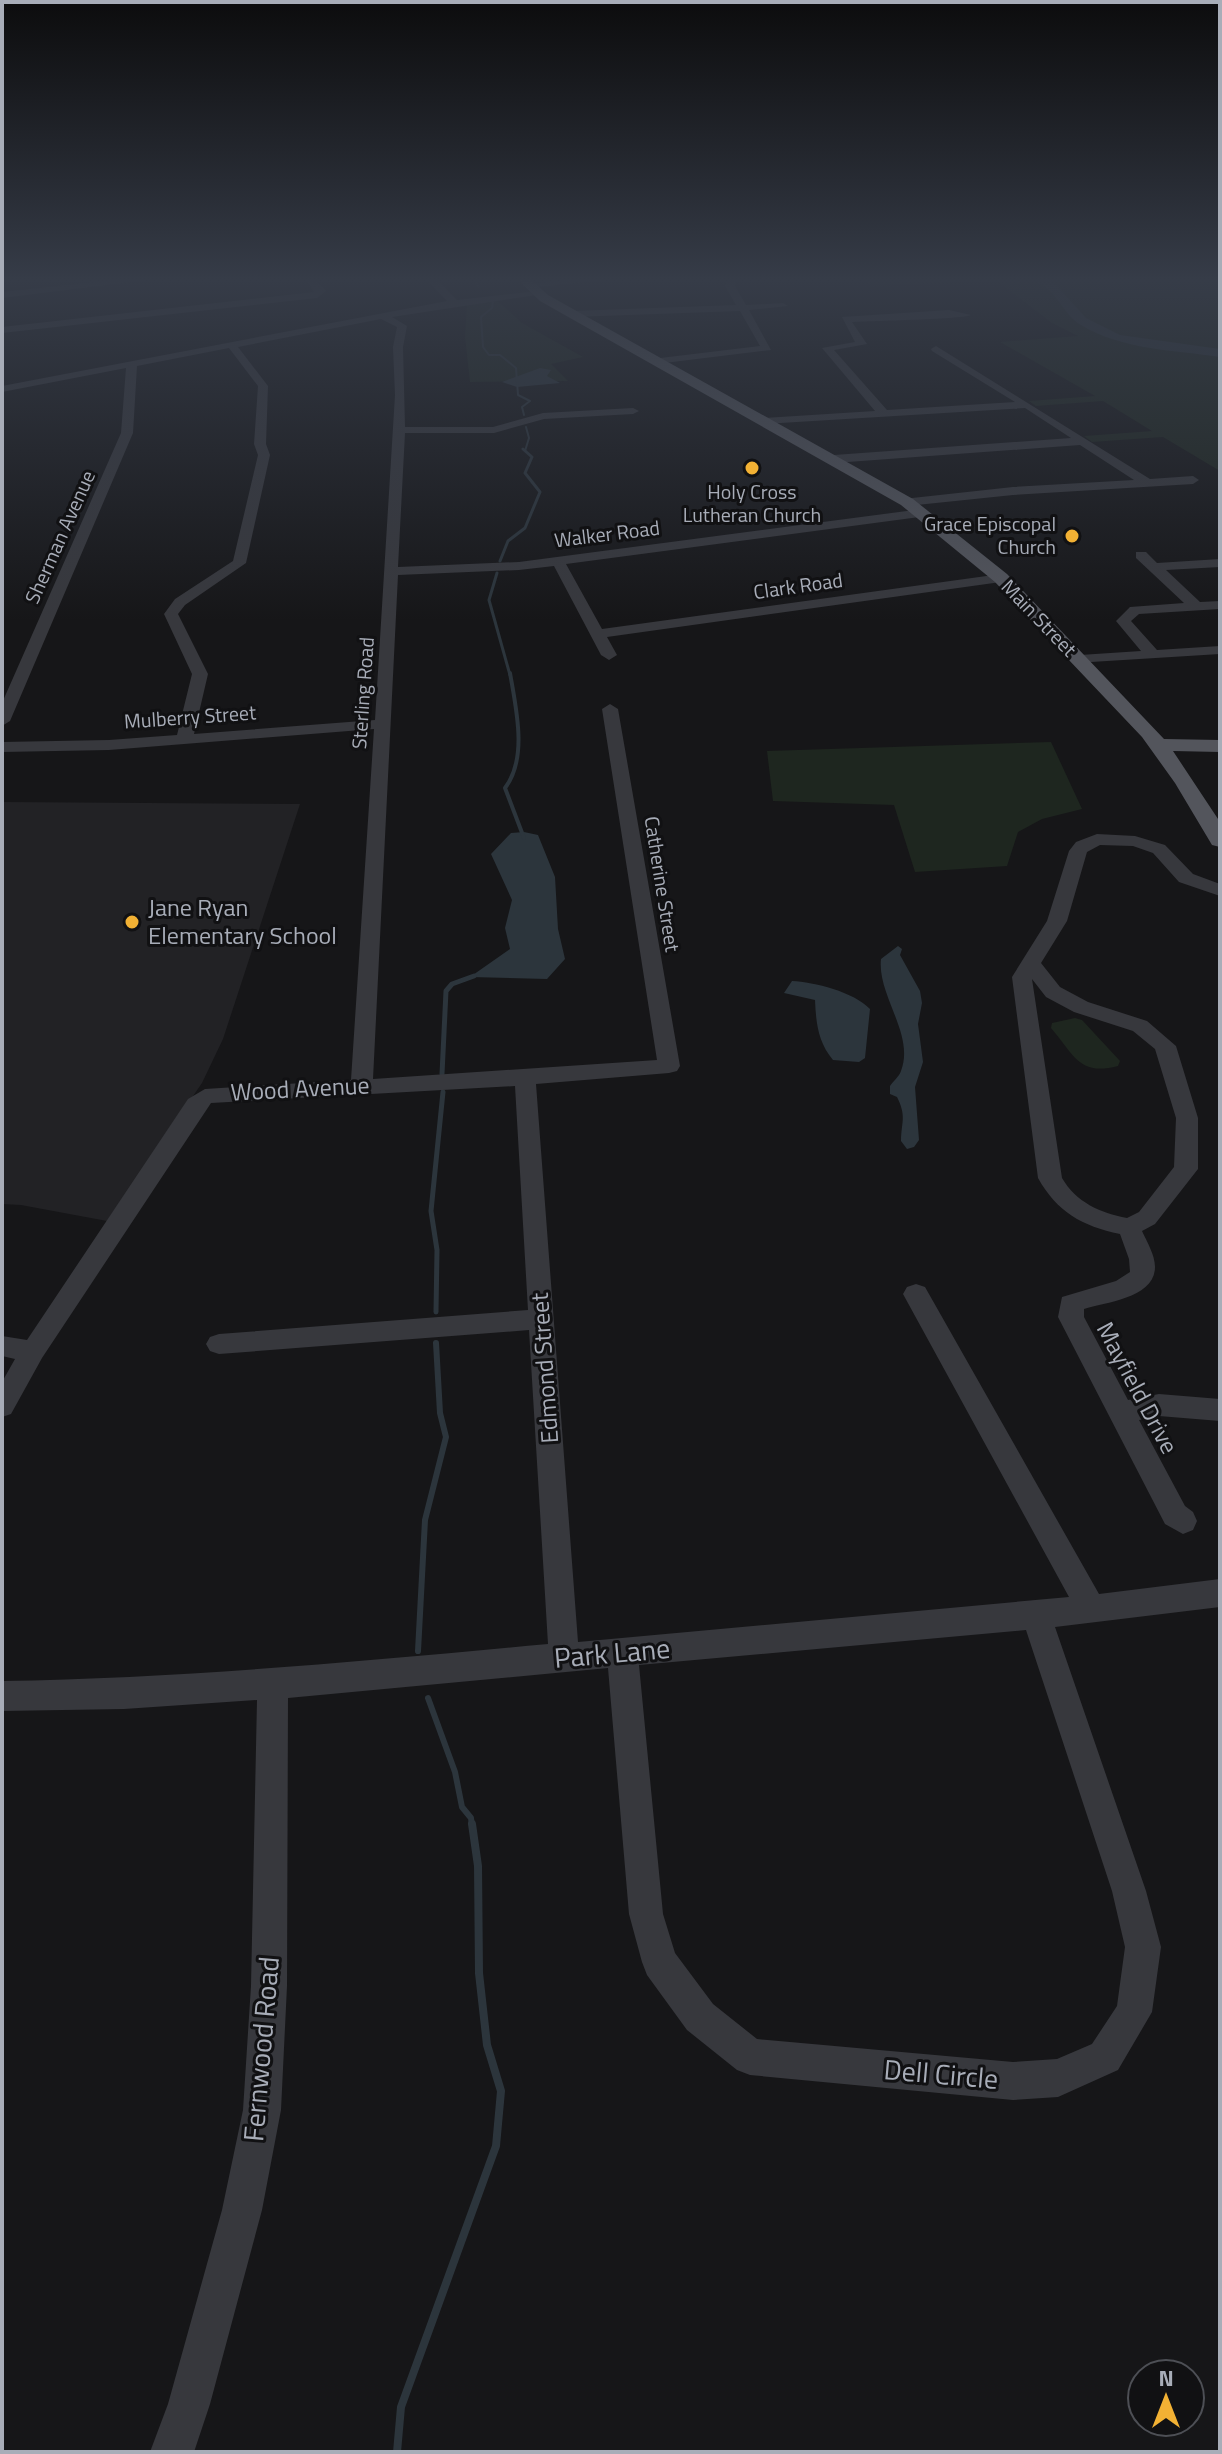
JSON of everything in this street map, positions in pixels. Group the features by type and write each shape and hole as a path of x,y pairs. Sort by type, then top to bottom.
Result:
{"main road":[{"name":"Main Street","path":"711,392 907,502 1001,578 1159,745 1220,840"},
{"path":"1159,745 1220,746"}],"street":[{"name":"Sherman Avenue","path":"2,721 127,433 130,392"},
{"path":"184,740 200,674 171,614 180,602 239,563 263,465 264,455 260,444 263,392"},
{"name":"Sterling Road","path":"362,1086 401,392"},
{"path":"864,392 883,413"},
{"path":"1005,392 1146,482"},
{"path":"764,421 1027,405"},
{"path":"398,430 494,430 543,416 633,411"},
{"path":"834,459 1084,441"},
{"path":"907,502 1193,480"},
{"name":"Walker Road","path":"392,571 494,568 558,561 922,513"},
{"path":"1141,555 1196,606"},
{"path":"558,561 609,655"},
{"path":"1154,567 1220,563"},
{"name":"Clark Road","path":"600,634 1001,578"},
{"path":"1153,655 1123,621 1127,614 1135,610 1220,605"},
{"path":"1080,660 1220,650"},
{"name":"Catherine Street","path":"610,709 669,1066"},
{"name":"Mulberry Street","path":"2,747 184,740 381,724"},
{"path":"1030,963 1053,992 1081,1007 1140,1026 1165,1046 1187,1118 1186,1169 1147,1218 1129,1227 1108,1224 1070,1207 1057,1194 1050,1178 1022,977 1030,963 1057,921 1078,851 1089,841 1121,838 1159,849 1186,878 1220,890"},
{"name":"Wood Avenue","path":"2,1406 33,1351 196,1104 205,1096 525,1078 669,1066"},
{"name":"Edmond Street","path":"525,1078 564,1657"},
{"name":"Mayfield Drive","path":"1129,1227 1143,1270 1141,1277 1125,1288 1078,1300 1070,1309 1075,1329 1124,1412 1175,1515 1183,1521"},
{"path":"916,1294 1090,1607"},
{"path":"219,1344 541,1319"},
{"path":"2,1346 33,1351"},
{"path":"1124,1412 1159,1405 1220,1410"},
{"name":"Park Lane","path":"2,1696 124,1694 273,1684 1036,1615 1220,1593"},
{"name":"Dell Circle","path":"622,1652 646,1914 660,1962 700,2017 750,2057 1013,2081 1058,2078 1105,2057 1134,2012 1143,1947 1129,1891 1036,1615"},
{"name":"Fernwood Road","path":"172,2452 189,2404 242,2210 262,2110 269,1986 273,1684"}],"shaded area":[{"path":"1087,392 1220,392 1220,471 1163,437 1092,442 1084,436 1152,431 1103,401 1036,406 1029,401 1095,396"},
{"path":"1051,742 1082,809 1042,819 1018,832 1007,866 915,872 894,805 773,801 767,751"},
{"name":"Jane Ryan Elementary School","path":"2,802 300,804 223,1039 202,1083 107,1221 2,1204"},
{"path":"511,833 538,835 555,877 558,929 565,959 547,979 470,977 510,949 505,928 512,900 491,854"},
{"path":"898,946 920,991 922,1003 918,1024 923,1062 915,1087 919,1140 914,1147 907,1149 901,1141 902,1110 897,1097 890,1094 890,1086 901,1071 903,1043 881,973 881,959"},
{"path":"792,981 833,989 870,1009 865,1058 859,1062 833,1060 819,1032 815,1000 784,993"},
{"path":"1075,1018 1082,1020 1120,1061 1118,1066 1094,1068 1072,1055 1051,1028 1052,1023"}],"waterway":[{"path":"518,392 518,395 530,401 522,407 524,415"},
{"path":"525,451 529,438 526,427"},
{"path":"500,561 508,541 525,528 540,492 525,473 532,457 525,451"},
{"path":"497,573 489,600 510,675"},
{"path":"510,673 518,748 512,776 505,788 524,838"},
{"path":"442,1074 446,991 452,984 474,976"},
{"path":"436,1312 437,1250 431,1211 443,1092"},
{"path":"418,1651 425,1520 446,1437 440,1413 436,1343"},
{"path":"428,1698 455,1772 462,1807 471,1818 472,1826"},
{"path":"397,2452 401,2407 496,2146 501,2091 487,2045 479,1973 478,1866 472,1824"}],"place":[{"name":"Holy Cross Lutheran Church","path":"752,468"},
{"name":"Grace Episcopal Church","path":"1072,536"},
{"name":"Jane Ryan Elementary School","path":"132,922"}]}
